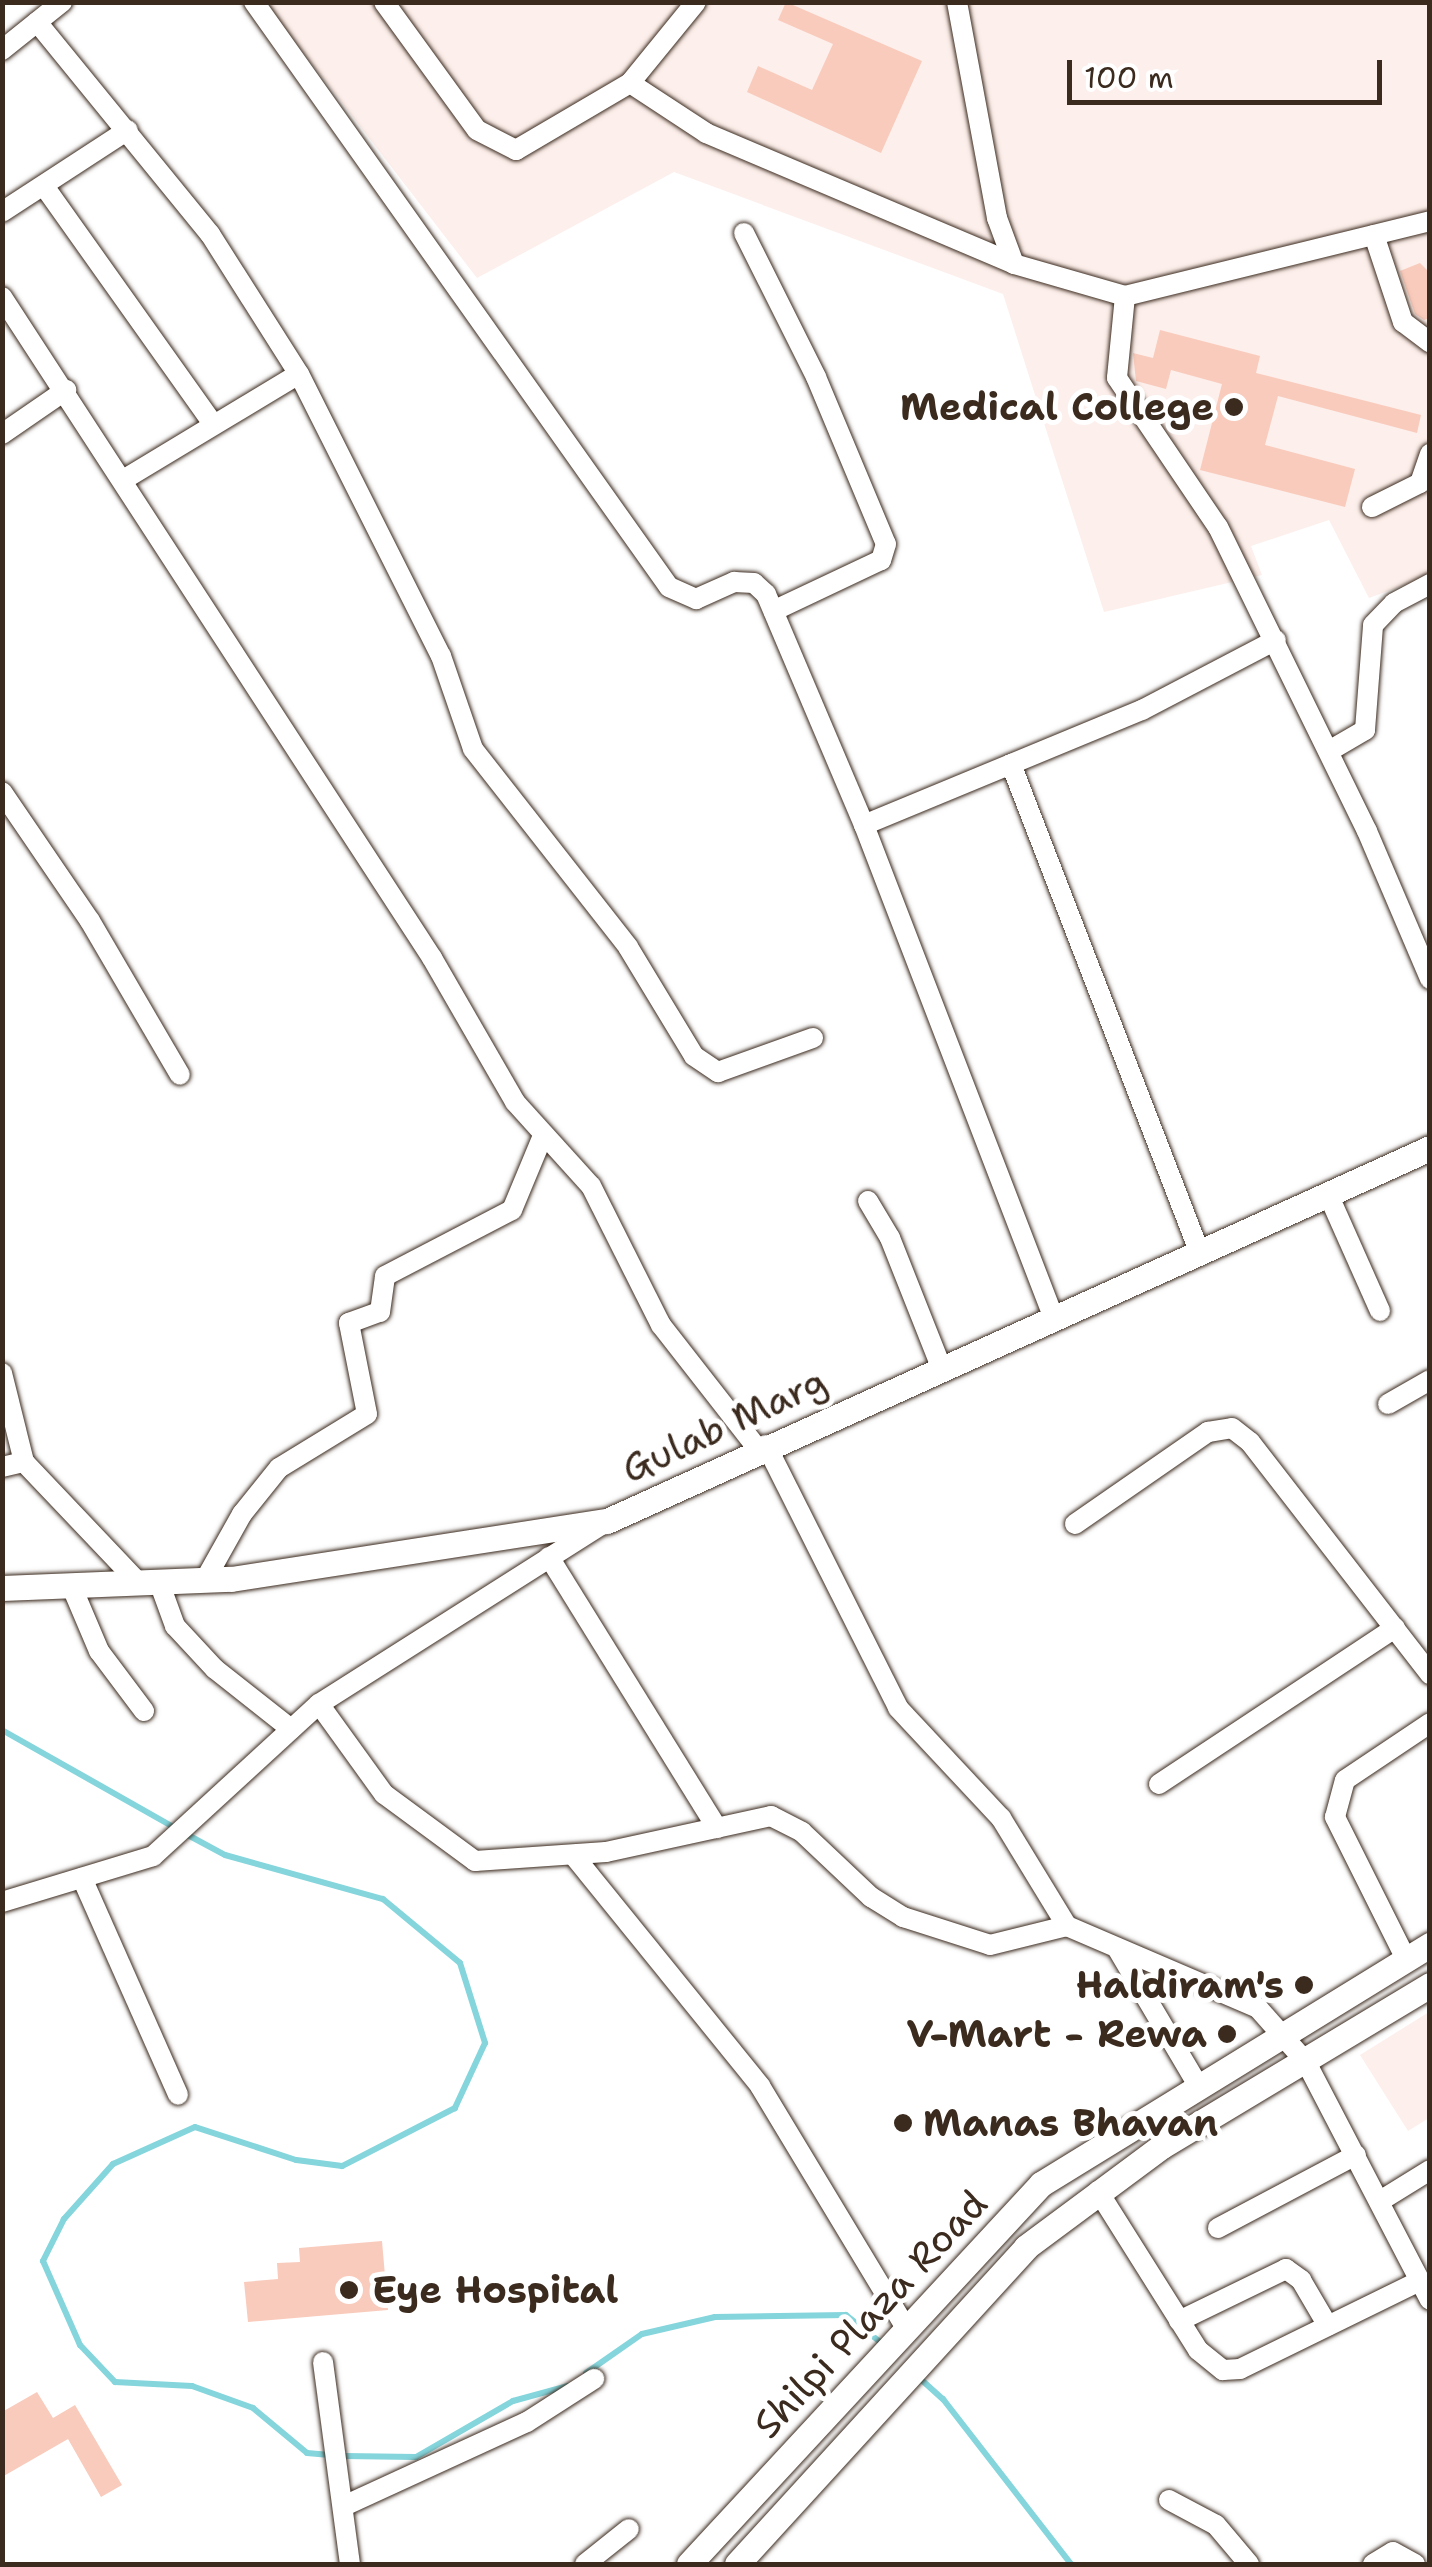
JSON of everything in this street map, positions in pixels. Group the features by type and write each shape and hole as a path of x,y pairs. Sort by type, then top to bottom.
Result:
{"street":[{"path":"2,50 62,2"},
{"path":"254,2 669,587 696,598 734,582 754,584 773,611 864,825 1053,1316"},
{"path":"384,2 476,130 496,145 528,148 630,83 696,2"},
{"path":"957,2 998,218 1014,264"},
{"path":"37,22 210,234 299,374 441,656 473,749 628,947 694,1056 718,1072 813,1038"},
{"path":"630,83 706,133 1014,264 1125,296 1430,221"},
{"path":"2,212 128,130"},
{"path":"44,186 212,424"},
{"path":"744,233 816,378 886,544 880,560 773,611"},
{"path":"1374,235 1403,322 1430,342"},
{"path":"1125,296 1117,378 1218,526 1329,751 1430,979"},
{"path":"2,297 66,390 542,1138 591,1186 662,1325 762,1447 898,1708 1001,1818 1068,1926 1258,2008 1287,2034 1306,2062 1425,2290 1328,2326 1240,2369 1223,2370 1198,2350 1098,2191"},
{"path":"123,480 299,374"},
{"path":"2,434 66,390"},
{"path":"1372,506 1420,483 1430,454"},
{"path":"1329,751 1365,730 1373,626 1394,604 1430,584"},
{"path":"864,825 1142,710 1276,640"},
{"path":"1010,764 1199,1251"},
{"path":"2,792 90,921 180,1075"},
{"path":"205,1580 242,1514 279,1468 367,1414 349,1323 380,1312 385,1276 512,1210 542,1138"},
{"name":"Gulab Marg","path":"2,1588 205,1580 607,1522 762,1447 1430,1148"},
{"path":"1328,1194 1380,1310"},
{"path":"868,1201 890,1238 941,1367"},
{"path":"2,1373 24,1462 149,1582 176,1626 215,1670 291,1729"},
{"path":"1388,1404 1430,1380"},
{"path":"1074,1524 1208,1432 1232,1428 1250,1442 1430,1674"},
{"path":"2,1467 24,1462"},
{"path":"2,1902 153,1856 319,1704 607,1522"},
{"path":"549,1557 717,1828"},
{"path":"71,1585 99,1651 144,1712"},
{"path":"1159,1784 1395,1628"},
{"path":"319,1704 384,1794 462,1854 490,1863 574,1856 770,1816 786,1820 870,1897 968,1942 990,1945 1068,1926"},
{"path":"1406,1959 1335,1817 1345,1780 1430,1723"},
{"path":"574,1856 760,2086 908,2330"},
{"path":"82,1878 178,2095"},
{"name":"Shilpi Plaza Road","path":"702,2560 1041,2184 1430,1945"},
{"path":"1118,1950 1199,2087"},
{"name":"Shilpi Plaza Road","path":"738,2564 1026,2247 1098,2191 1430,1985"},
{"path":"1218,2228 1356,2155"},
{"path":"1380,2201 1430,2170"},
{"path":"1178,2321 1286,2270 1301,2280 1328,2326"},
{"path":"323,2362 350,2564"},
{"path":"344,2506 527,2422 594,2379"},
{"path":"1169,2500 1216,2525 1249,2564"},
{"path":"584,2564 629,2529"},
{"path":"1373,2564 1393,2552 1415,2564"}],"shaded area":[{"name":"Medical College","path":"265,3 1429,3 1429,576 1369,598 1329,520 1251,546 1262,575 1104,612 1003,294 674,172 477,278"},
{"path":"1429,2012 1429,2118 1408,2131 1360,2055"}],"building":[{"path":"786,2 922,61 881,153 747,92 758,66 812,90 833,44 778,20"},
{"path":"1420,263 1430,273 1430,318 1424,320 1415,314 1400,271"},
{"path":"1160,330 1260,356 1256,373 1421,415 1417,433 1278,396 1265,445 1355,469 1345,507 1200,470 1222,384 1171,370 1166,389 1136,381 1133,353 1153,358"},
{"path":"382,2241 388,2310 248,2322 244,2282 278,2279 277,2263 300,2262 299,2248"},
{"path":"37,2392 53,2418 75,2405 122,2485 101,2497 68,2439 2,2477 2,2412"}],"waterway":[{"path":"2,1730 175,1828"},
{"path":"186,1834 225,1855 383,1899 460,1963 485,2043 455,2108 342,2166 296,2160 195,2127 113,2164 64,2219 43,2261 80,2345 115,2382 192,2386 253,2408 307,2453 416,2457 513,2401 568,2386"},
{"path":"586,2373 642,2334 715,2317 846,2315 884,2345"},
{"path":"915,2374 943,2399 1071,2564"}],"place":[{"name":"Medical College","path":"1234,407"},
{"name":"Haldiram's","path":"1304,1985"},
{"name":"V-Mart - Rewa","path":"1227,2034"},
{"name":"Manas Bhavan","path":"903,2123"},
{"name":"Eye Hospital","path":"349,2290"}]}
